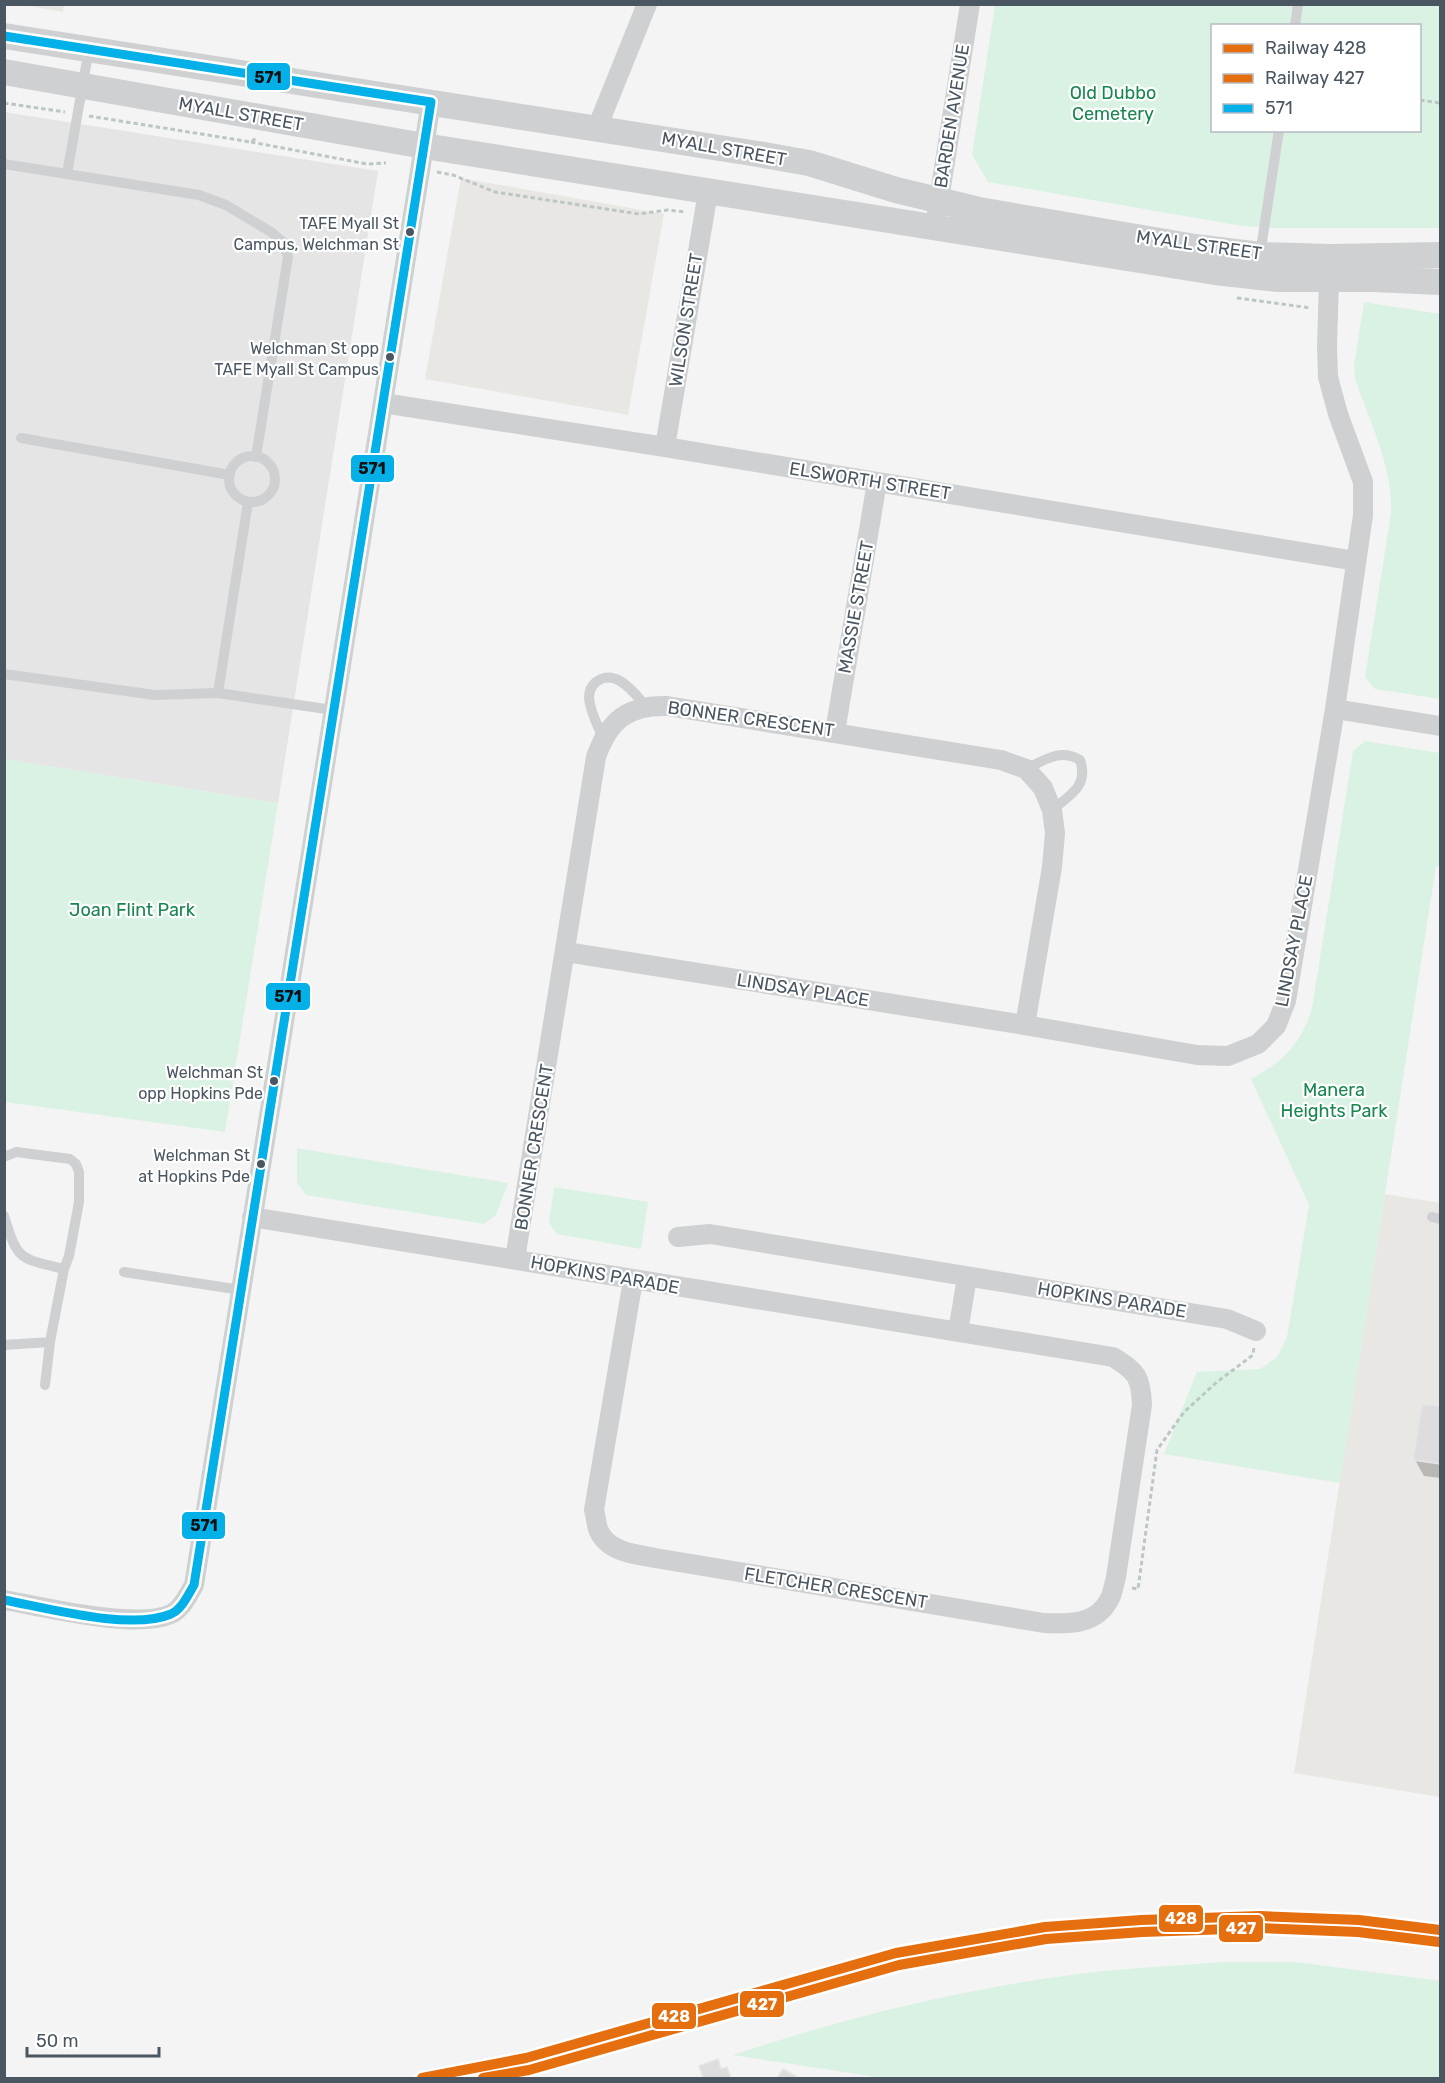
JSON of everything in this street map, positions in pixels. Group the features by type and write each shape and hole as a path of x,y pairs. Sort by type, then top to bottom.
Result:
{"street":[{"path":"597,128 647,4"},
{"name":"BARDEN AVENUE","path":"935,227 970,4"},
{"name":"MYALL STREET","path":"4,36 808,163 938,201 979,210 1195,247 1260,255 1332,257 1440,255"},
{"name":"MYALL STREET","path":"4,72 424,146 1215,272 1278,279 1440,282"},
{"path":"4,1600 120,1619 153,1620 173,1613 186,1600 194,1585 431,102"},
{"name":"WILSON STREET","path":"665,447 708,192"},
{"name":"LINDSAY PLACE","path":"566,952 1025,1025 1197,1055 1228,1056 1257,1044 1276,1026 1286,1000 1335,709 1363,515 1363,482 1338,414 1328,377 1329,280"},
{"name":"ELSWORTH STREET","path":"383,403 1356,561"},
{"name":"MASSIE STREET","path":"835,732 877,482"},
{"name":"BONNER CRESCENT","path":"515,1259 596,757 603,738 614,724 629,713 646,706 667,706 1001,760 1026,770 1043,788 1052,810 1055,833 1052,867 1025,1025"},
{"path":"1335,709 1440,726"},
{"name":"HOPKINS PARADE","path":"252,1217 1113,1357 1130,1367 1141,1384"},
{"name":"HOPKINS PARADE","path":"678,1237 710,1234 1227,1319 1256,1331"},
{"path":"958,1332 967,1277"},
{"name":"FLETCHER CRESCENT","path":"633,1280 594,1510 598,1529 608,1545 628,1553 1044,1623 1071,1624 1094,1618 1109,1601 1114,1584 1142,1405 1141,1384"}],"lane":[{"path":"1295,24 1298,4"},
{"path":"67,174 89,49"},
{"path":"1260,255 1279,132"},
{"path":"4,164 199,195 226,204 283,242 288,257 256,457"},
{"path":"21,438 230,475"},
{"path":"256,457 269,463 273,469 275,483 268,496 262,500 242,500 233,492 230,475 239,460 256,457"},
{"path":"218,693 248,501"},
{"path":"4,674 155,695 218,693 333,710"},
{"path":"603,738 589,699 591,688 597,681 608,678 619,680 646,706"},
{"path":"1026,770 1059,754 1071,754 1080,760 1083,769 1082,781 1052,810"},
{"path":"4,1157 16,1152 70,1159 76,1164 79,1172 79,1202 50,1342 45,1385"},
{"path":"4,1216 13,1246 19,1255 29,1260 64,1269"},
{"path":"124,1272 241,1290"},
{"path":"4,1345 50,1342"}],"path":[{"path":"1421,100 1440,104"},
{"path":"4,103 251,142 275,120"},
{"path":"1114,1584 1138,1589 1157,1450 1184,1412 1252,1355 1256,1331"}],"shaded area":[{"path":"23,5 64,5 63,12"},
{"path":"4,112 378,171 278,803 5,759"},
{"path":"461,178 664,214 628,415 425,379"},
{"path":"1385,1194 1440,1203 1440,1797 1294,1773"}],"green space":[{"name":"Old Dubbo Cemetery","path":"995,5 1440,5 1440,228 1242,226 988,182 972,155"},
{"path":"1364,302 1440,314 1440,699 1375,689 1365,677 1391,514 1391,496 1374,428 1355,379 1354,365"},
{"name":"Manera Heights Park","path":"1365,741 1440,753 1440,866 1436,866 1340,1483 1164,1454 1197,1372 1260,1369 1277,1357 1287,1337 1309,1205 1251,1079 1273,1065 1290,1050 1308,1021 1312,1008 1353,751"},
{"name":"Joan Flint Park","path":"5,759 278,803 225,1132 5,1102"},
{"path":"297,1148 508,1183 496,1215 484,1224 306,1195 297,1183"},
{"path":"554,1187 648,1202 641,1249 557,1234 549,1223"},
{"path":"1224,1962 1296,1962 1440,1981 1440,2078 883,2078 733,2055 852,2019 973,1991 1077,1974"}],"building":[{"path":"1440,1401 1440,1464 1413,1460 1422,1404 1439,1406"},
{"path":"718,2059 721,2069 727,2067 731,2078 703,2078 699,2066"},
{"path":"783,2069 799,2078 777,2078"}],"rail line":[{"name":"428","path":"422,2078 526,2058 896,1953 1045,1927 1141,1920 1260,1916 1359,1920 1440,1930"},
{"name":"427","path":"483,2078 529,2070 899,1965 1046,1939 1142,1932 1260,1928 1358,1932 1439,1942"}],"transit line":[{"name":"571","path":"4,36 431,102 194,1585 175,1612 154,1619 112,1619 4,1600"}],"place":[{"name":"TAFE Myall St Campus, Welchman St","path":"410,232"},
{"name":"Welchman St opp TAFE Myall St Campus","path":"390,357"},
{"name":"Welchman St opp Hopkins Pde","path":"274,1081"},
{"name":"Welchman St at Hopkins Pde","path":"261,1164"}]}
